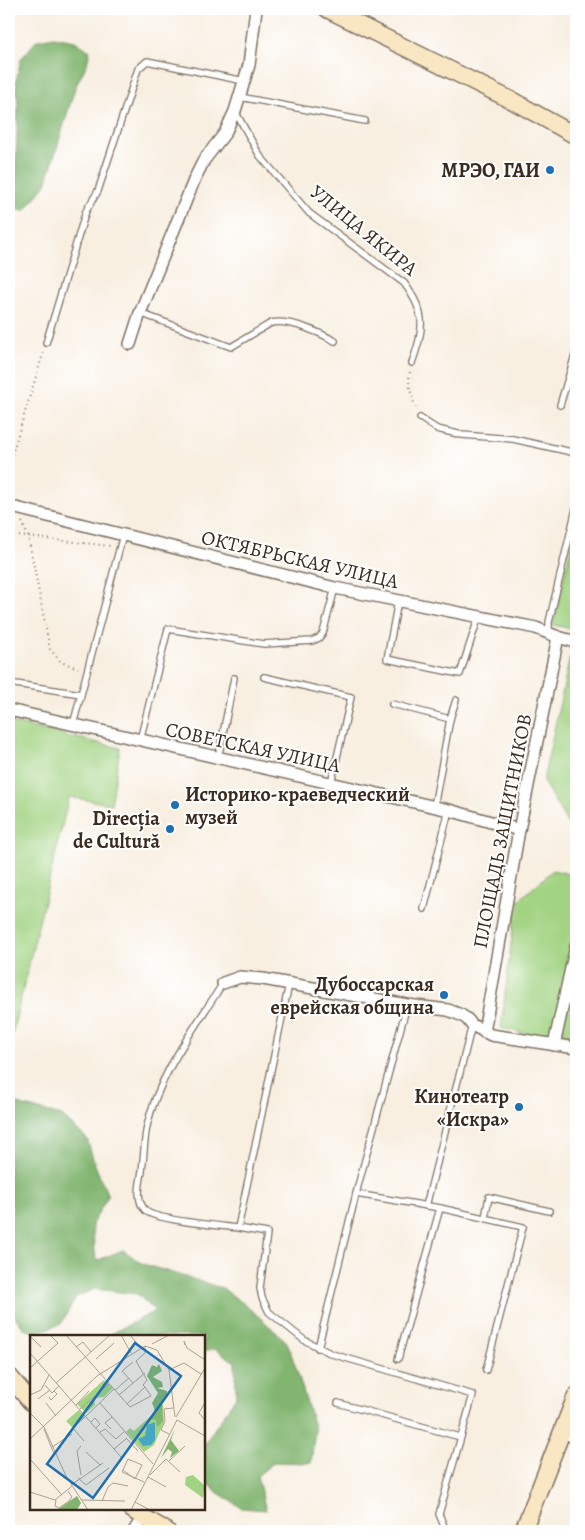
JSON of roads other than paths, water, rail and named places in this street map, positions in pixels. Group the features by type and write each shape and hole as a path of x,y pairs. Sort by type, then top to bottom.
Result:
{"street":[{"path":"130,344 140,313 195,178 204,160 225,133 240,97 249,65 256,9"},
{"path":"327,9 574,132"},
{"name":"ОКТЯБРЬСКАЯ УЛИЦА","path":"16,508 335,588 536,628 554,636 576,642"},
{"name":"ПЛОЩАДЬ ЗАЩИТНИКОВ","path":"484,1032 518,830 554,636"},
{"name":"СОВЕТСКАЯ УЛИЦА","path":"9,710 449,810 518,830"},
{"path":"554,1045 576,946"},
{"path":"223,983 240,977 290,983 407,1005 448,1010 468,1019 472,1025 484,1032 500,1037 576,1048"},
{"path":"9,1376 30,1401"},
{"path":"523,1531 576,1396"},
{"path":"136,1519 167,1531"}],"lane":[{"path":"46,342 86,211 98,191 138,69 147,61 244,82"},
{"path":"240,97 365,122"},
{"name":"УЛИЦА ЯКИРА","path":"235,110 260,156 309,213 404,283 412,294 420,307 422,325 412,363"},
{"path":"140,313 231,347 271,323 279,321 320,333 335,340"},
{"path":"560,405 576,352"},
{"path":"420,418 436,429 462,435 513,439 576,453"},
{"path":"554,636 549,622 576,509"},
{"path":"73,726 124,535"},
{"path":"140,741 168,629 264,644 312,641 319,638 323,633 335,588"},
{"path":"398,601 387,659 460,674 479,616"},
{"path":"264,677 351,697 331,783"},
{"path":"218,759 234,678"},
{"path":"9,683 81,694"},
{"path":"434,807 450,720 456,700"},
{"path":"392,704 450,720"},
{"path":"424,909 449,810"},
{"path":"223,983 173,1062 158,1094 148,1126 139,1193 142,1206 147,1213 162,1217 268,1233 260,1288 262,1298 269,1312 304,1340 332,1354 473,1395 439,1514 446,1531"},
{"path":"238,1228 290,983"},
{"path":"318,1348 356,1194 407,1005"},
{"path":"426,1206 472,1025"},
{"path":"356,1194 440,1208 522,1227 486,1370"},
{"path":"485,1218 489,1197 550,1211"},
{"path":"398,1359 440,1208"},
{"path":"338,1403 460,1437"},
{"path":"561,1433 576,1442"}],"place":[{"name":"МРЭО, ГАИ","path":"550,170"},
{"name":"Историко-краеведческий музей","path":"175,805"},
{"name":"Direcția de Cultură","path":"170,829"},
{"name":"Дубоссарская еврейская община","path":"444,995"},
{"name":"Кинотеатр «Искра»","path":"519,1107"}]}
